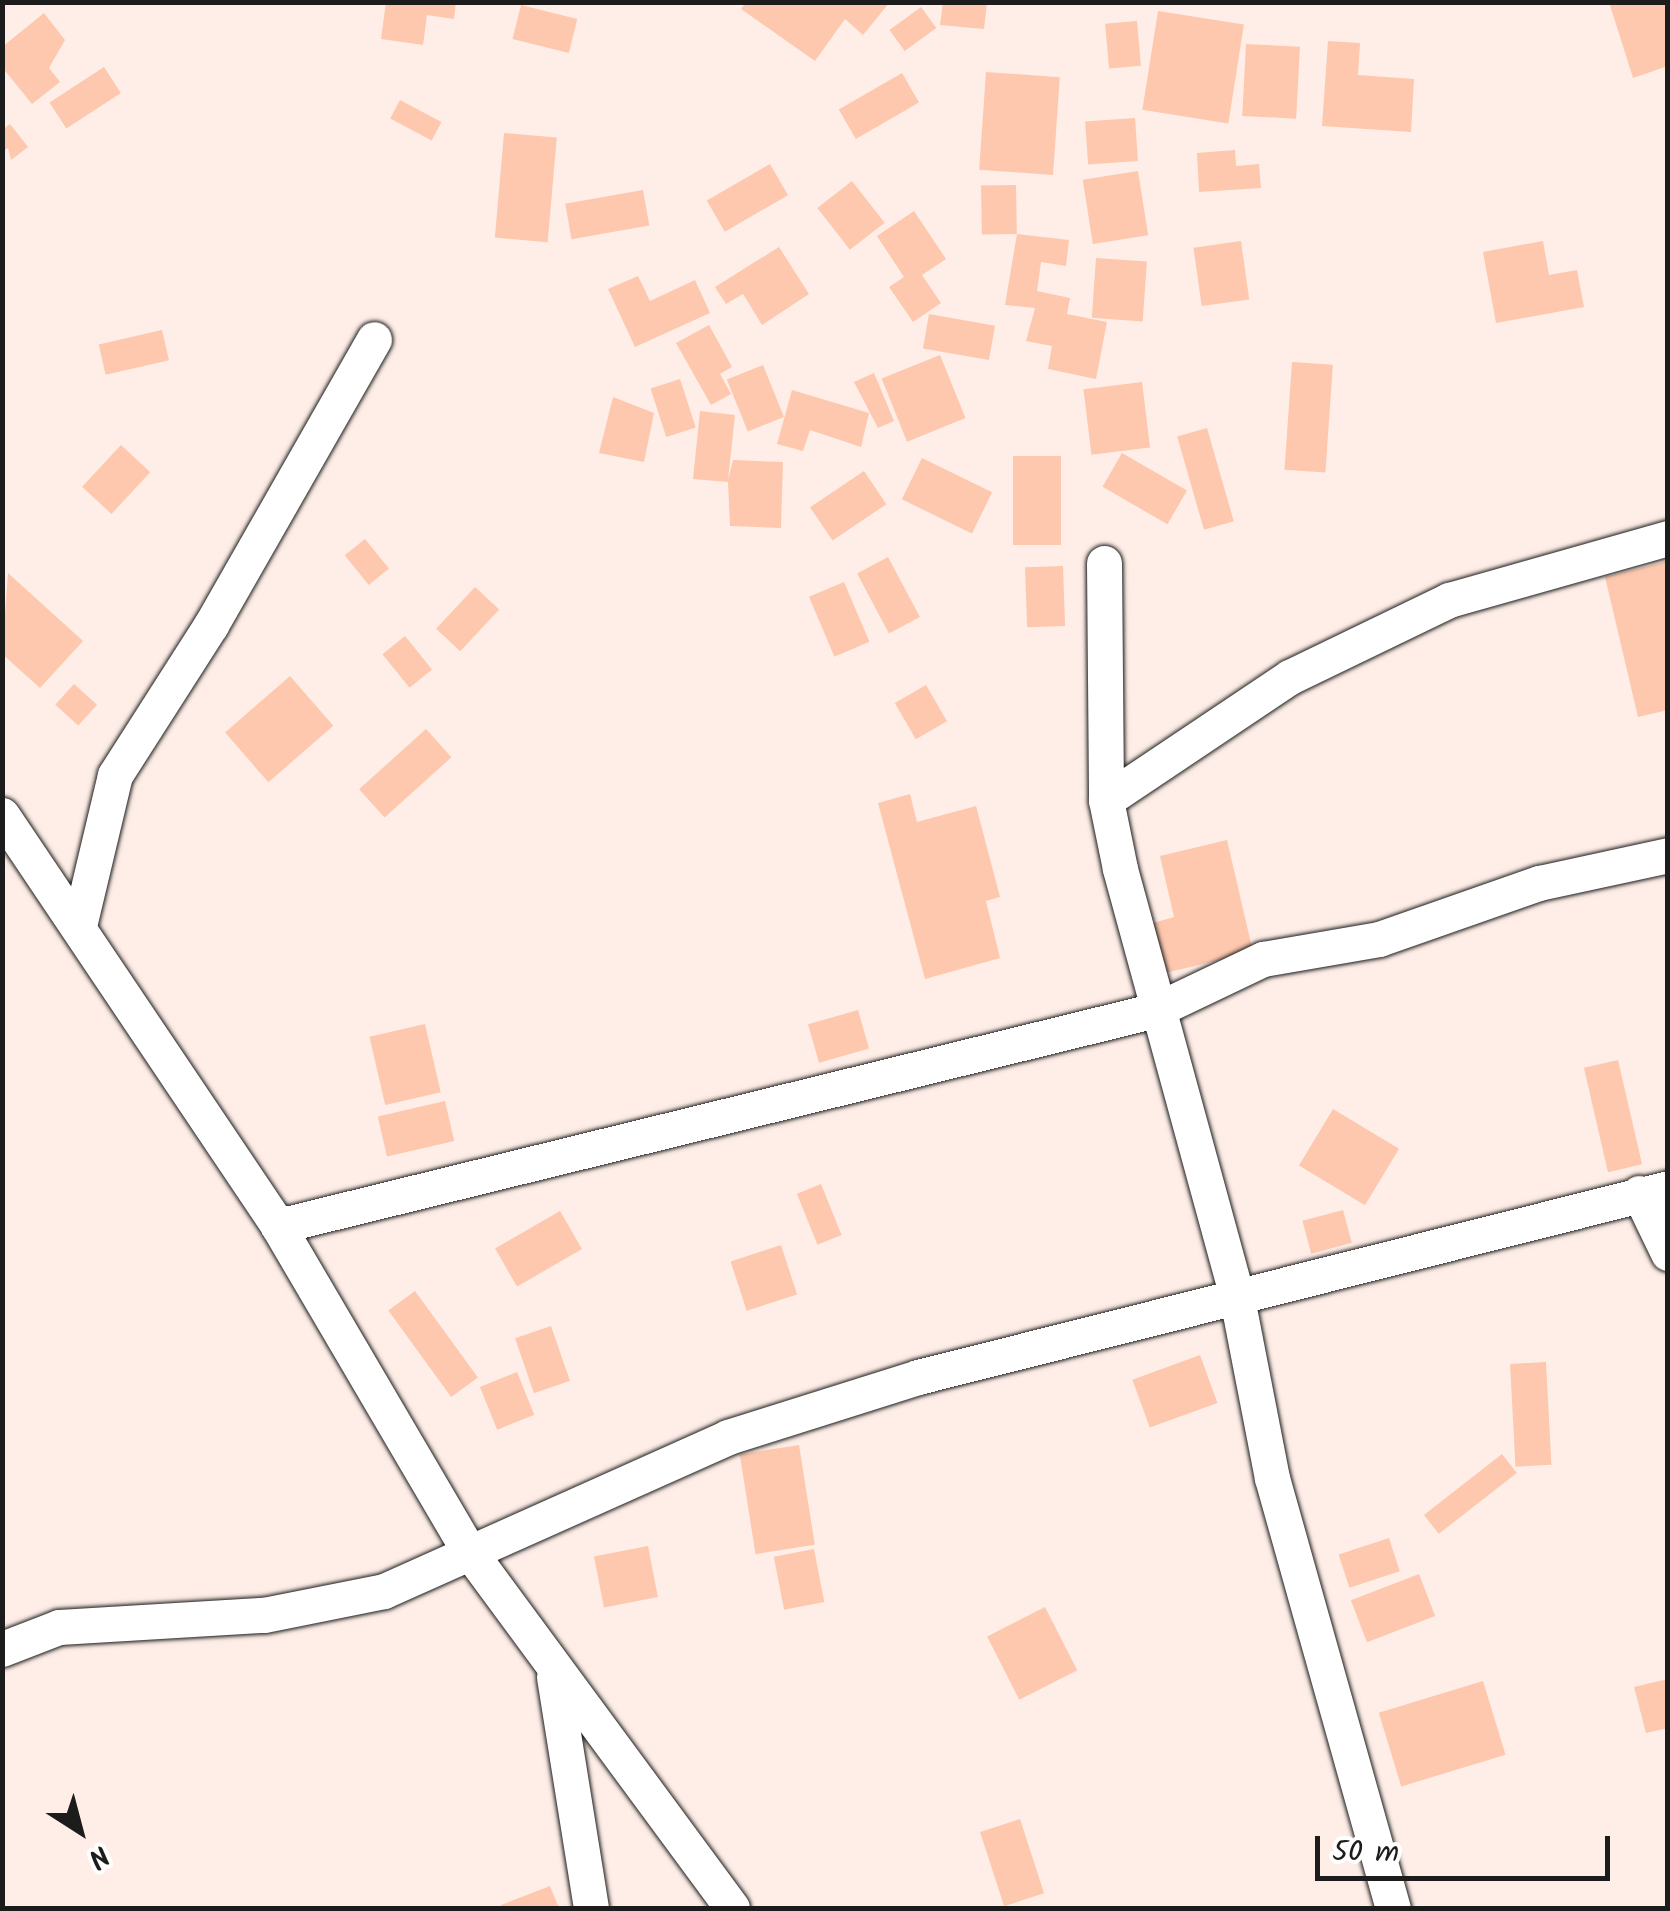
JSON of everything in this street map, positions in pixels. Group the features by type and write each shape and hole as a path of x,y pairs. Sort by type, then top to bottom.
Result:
{"street":[{"path":"78,926 115,774 211,624 374,339"},
{"path":"1106,800 1290,677 1448,600 1668,538"},
{"path":"1104,563 1106,800 1156,1010 1237,1298 1272,1478 1393,1908"},
{"path":"2,815 278,1226 469,1551 553,1672 732,1908"},
{"path":"278,1226 1156,1010 1263,959 1378,939 1539,883 1668,855"},
{"path":"2,1649 59,1627 317,1608 384,1591 728,1437 918,1377 1653,1191 1668,1253"},
{"path":"553,1672 591,1908"}],"building":[{"path":"386,2 456,2 454,19 427,15 423,45 381,39"},
{"path":"746,2 890,2 863,35 845,19 815,61 741,9"},
{"path":"943,2 987,2 984,29 940,25"},
{"path":"1609,2 1668,2 1668,66 1633,78"},
{"path":"521,5 577,19 569,53 513,39"},
{"path":"921,7 936,28 905,51 889,30"},
{"path":"1158,11 1244,25 1228,123 1142,110"},
{"path":"44,13 65,40 49,68 60,82 32,104 2,67 2,47"},
{"path":"1137,21 1141,66 1109,69 1105,24"},
{"path":"1328,41 1360,43 1358,75 1414,79 1411,132 1322,126"},
{"path":"1246,44 1300,47 1296,119 1242,116"},
{"path":"104,67 121,93 66,128 49,102"},
{"path":"986,72 1060,77 1053,175 979,170"},
{"path":"902,73 919,102 856,139 839,110"},
{"path":"400,100 441,122 432,141 390,119"},
{"path":"1135,118 1138,161 1088,164 1085,121"},
{"path":"10,124 28,147 11,160 8,148 2,152 2,130"},
{"path":"504,133 557,138 548,242 495,238"},
{"path":"1235,150 1236,166 1259,164 1261,188 1199,192 1197,153"},
{"path":"770,164 788,195 725,232 707,200"},
{"path":"1138,171 1148,235 1093,244 1083,180"},
{"path":"852,181 885,223 850,250 817,208"},
{"path":"1016,185 1017,234 982,235 981,186"},
{"path":"643,190 649,225 571,239 565,204"},
{"path":"914,211 946,259 922,275 941,303 913,322 889,287 904,277 877,236"},
{"path":"1017,234 1069,240 1066,266 1041,262 1037,291 1070,298 1067,314 1107,322 1096,379 1048,369 1052,346 1026,341 1035,308 1005,305"},
{"path":"1241,241 1249,299 1202,306 1193,248"},
{"path":"1543,241 1549,275 1577,270 1584,307 1496,323 1483,252"},
{"path":"779,247 809,294 762,325 743,294 726,304 715,287"},
{"path":"1096,258 1147,262 1143,321 1092,318"},
{"path":"638,276 650,301 695,280 710,313 635,347 608,289"},
{"path":"929,314 995,326 989,360 923,348"},
{"path":"709,325 732,367 720,374 731,394 711,405 676,343"},
{"path":"162,330 169,360 106,375 99,345"},
{"path":"940,355 965,418 907,442 882,379"},
{"path":"1292,362 1333,365 1325,473 1284,470"},
{"path":"763,365 784,417 748,432 727,380"},
{"path":"874,373 894,421 878,428 854,382"},
{"path":"680,379 696,428 666,437 651,389"},
{"path":"1142,382 1150,448 1091,455 1083,389"},
{"path":"792,390 869,413 861,447 810,430 803,451 777,444"},
{"path":"613,397 654,413 644,462 599,453"},
{"path":"700,411 735,415 728,480 733,460 783,462 781,528 730,526 728,482 693,479"},
{"path":"1207,428 1234,521 1204,530 1177,437"},
{"path":"121,445 150,472 111,514 82,487"},
{"path":"1122,453 1187,491 1167,524 1102,487"},
{"path":"1013,456 1061,456 1061,545 1013,545"},
{"path":"922,458 992,492 972,534 902,499"},
{"path":"864,471 886,504 832,541 810,507"},
{"path":"365,539 389,569 369,585 345,555"},
{"path":"888,557 920,617 889,633 857,573"},
{"path":"1668,561 1668,710 1638,717 1605,577"},
{"path":"1063,566 1065,626 1027,627 1025,567"},
{"path":"8,573 83,641 40,688 2,654"},
{"path":"844,582 869,642 834,657 809,597"},
{"path":"475,587 499,610 460,651 436,629"},
{"path":"405,636 432,669 410,688 382,654"},
{"path":"290,676 333,726 268,782 225,732"},
{"path":"74,684 97,705 78,726 55,705"},
{"path":"926,685 947,721 916,739 895,703"},
{"path":"426,729 451,757 385,817 359,789"},
{"path":"910,794 917,822 976,806 1000,897 986,901 1000,958 925,979 878,803"},
{"path":"1227,840 1253,952 1165,973 1153,923 1174,917 1160,856"},
{"path":"858,1010 869,1048 819,1063 808,1024"},
{"path":"425,1024 441,1092 385,1105 369,1037"},
{"path":"1618,1060 1642,1164 1608,1172 1584,1068"},
{"path":"445,1101 454,1141 387,1156 378,1117"},
{"path":"1333,1109 1399,1149 1365,1205 1299,1166"},
{"path":"821,1184 842,1235 817,1245 797,1194"},
{"path":"1343,1210 1352,1243 1311,1254 1302,1221"},
{"path":"560,1211 582,1249 517,1287 495,1248"},
{"path":"781,1245 797,1294 747,1311 731,1261"},
{"path":"415,1291 478,1378 451,1397 388,1310"},
{"path":"551,1326 570,1381 534,1393 515,1338"},
{"path":"1200,1355 1217,1403 1150,1428 1132,1380"},
{"path":"1546,1362 1551,1465 1515,1467 1510,1364"},
{"path":"517,1372 534,1415 497,1430 480,1387"},
{"path":"799,1445 815,1545 756,1554 740,1454"},
{"path":"1502,1454 1517,1473 1439,1534 1424,1515"},
{"path":"1389,1538 1400,1571 1349,1588 1339,1554"},
{"path":"648,1546 658,1597 604,1608 594,1556"},
{"path":"814,1549 824,1602 784,1610 774,1557"},
{"path":"1419,1574 1435,1616 1367,1642 1351,1600"},
{"path":"1045,1607 1077,1670 1019,1700 987,1637"},
{"path":"1668,1679 1668,1728 1646,1733 1634,1687"},
{"path":"1483,1681 1506,1755 1401,1787 1379,1713"},
{"path":"1020,1819 1044,1893 1004,1906 980,1832"},
{"path":"550,1886 559,1908 502,1908 501,1905"}]}
